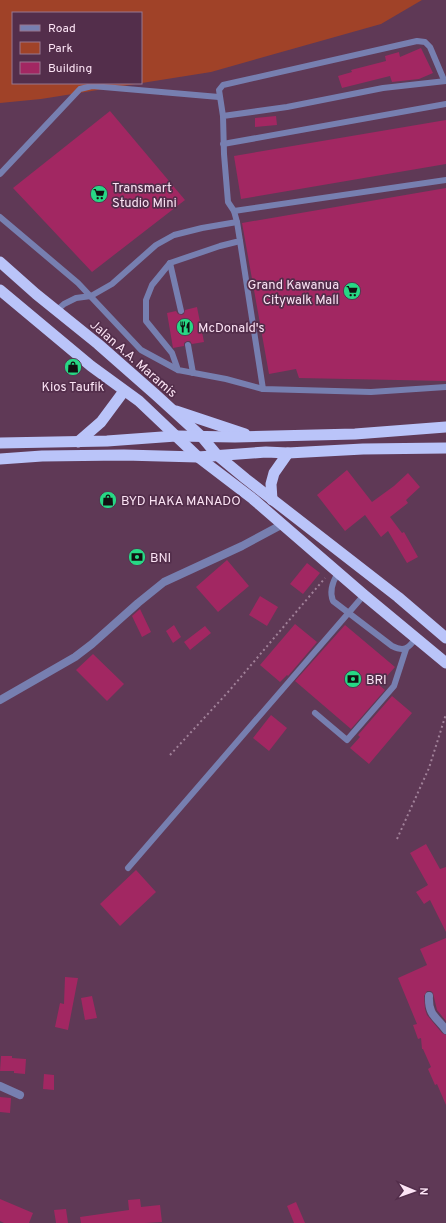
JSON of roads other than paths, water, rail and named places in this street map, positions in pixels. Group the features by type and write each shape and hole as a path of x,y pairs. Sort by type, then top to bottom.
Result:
{"highway":[{"name":"Jalan A.A. Maramis","path":"0,262 56,311 98,344 173,410 202,437 217,455 272,500 398,597 446,638"},
{"path":"0,290 124,391 139,401 198,456 283,524 364,595 446,663"},
{"path":"78,442 101,422 124,391"},
{"path":"173,410 251,437"},
{"path":"446,427 355,434 251,437 176,436 107,441 4,443 2,459 64,456 198,456 266,452 288,453 363,449 446,448"},
{"path":"272,500 271,484 274,473 288,453"}],"street":[{"path":"0,700 75,657 164,582 242,546 283,524"},
{"path":"429,996 430,1008 446,1030"},
{"path":"0,1086 20,1095"}],"lane":[{"path":"223,116 287,107 384,88 445,80 430,47 425,42 417,41 223,85 219,90 223,116 223,144 228,202 234,211 237,222 263,389"},
{"path":"0,174 80,89 92,86 219,97"},
{"path":"223,144 446,104"},
{"path":"234,211 446,180"},
{"path":"0,217 78,283 141,350 178,370 226,379 263,389 372,392 446,387"},
{"path":"56,311 64,304 76,298 91,296 112,284 156,245 174,235 237,222"},
{"path":"178,370 172,353 146,321 146,300 152,285 170,263 213,248 240,241"},
{"path":"170,263 180,311"},
{"path":"188,345 193,373"},
{"path":"336,571 332,586 333,601 392,646 402,650 406,649"},
{"path":"128,868 364,595"},
{"path":"316,713 347,740 394,686 406,649 416,638"}],"place":[{"name":"Transmart Studio Mini","path":"99,194"},
{"name":"Grand Kawanua Citywalk Mall","path":"352,291"},
{"name":"McDonald's","path":"185,327"},
{"name":"Kios Taufik","path":"73,367"},
{"name":"BYD HAKA MANADO","path":"108,500"},
{"name":"BNI","path":"137,557"},
{"name":"BRI","path":"353,679"}]}
